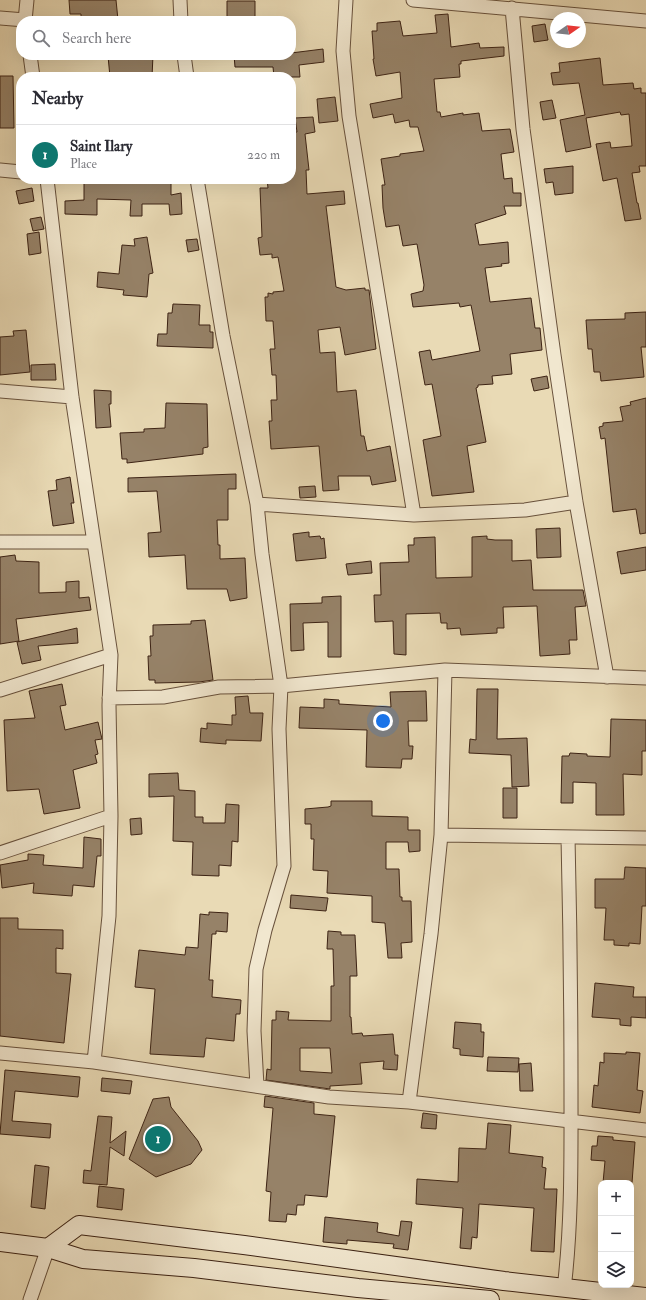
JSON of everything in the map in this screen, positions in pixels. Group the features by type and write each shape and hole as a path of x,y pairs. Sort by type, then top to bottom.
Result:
{"main road":[{"path":"48,1248 79,1225 244,1245 564,1289 646,1297"},
{"path":"0,1242 48,1248 83,1259 194,1268 356,1294 490,1300"}],"street":[{"path":"25,16 27,0"},
{"path":"180,0 181,16"},
{"path":"346,0 343,51 349,116 414,515"},
{"path":"413,0 646,21"},
{"path":"512,8 523,129 576,502 607,677"},
{"path":"0,18 16,20"},
{"path":"31,60 32,72"},
{"path":"185,60 186,72"},
{"path":"0,170 16,172"},
{"path":"48,184 72,398 111,656 109,698 111,816 109,916 94,1062"},
{"path":"198,184 223,336 257,504 262,554 281,686 279,729 284,866 265,930 256,969 254,1031 257,1086"},
{"path":"0,391 72,398"},
{"path":"257,504 414,515 525,510 576,502"},
{"path":"0,542 93,542"},
{"path":"0,690 111,656"},
{"path":"409,1102 431,934 441,835 445,670"},
{"path":"109,698 164,697 219,687 281,686 445,670 646,678"},
{"path":"0,853 111,816"},
{"path":"441,835 646,838"},
{"path":"564,1289 570,1244 571,955 568,837"},
{"path":"0,1053 94,1062 329,1097 409,1102 646,1130"},
{"path":"30,1300 48,1248"}],"building":[{"path":"69,0 116,0 118,16 81,16 81,14 70,14"},
{"path":"227,1 255,1 255,16 227,16"},
{"path":"448,14 451,47 479,43 480,48 504,47 504,56 461,61 461,64 459,64 460,77 434,79 437,112 440,112 441,117 463,113 463,115 479,113 482,131 510,129 514,152 501,154 504,179 512,178 513,193 521,193 521,206 504,206 506,214 475,224 479,245 508,242 509,263 501,264 502,266 485,268 490,302 531,298 535,328 540,328 542,350 510,354 512,374 492,376 493,384 478,385 476,388 486,442 467,446 474,492 432,496 423,440 441,436 432,384 425,385 419,352 430,350 432,360 480,351 471,305 460,307 459,303 413,307 411,294 423,291 424,285 417,244 403,246 399,225 386,227 382,185 385,185 381,159 400,156 400,154 424,151 418,127 410,127 409,120 395,123 393,114 373,118 370,104 402,98 400,72 376,76 373,59 372,31 377,31 377,23 400,21 403,36 437,33 435,15"},
{"path":"545,24 548,40 534,42 532,26"},
{"path":"323,49 324,62 299,65 300,77 296,77 296,72 274,72 273,67 235,67 234,60 296,60 296,52"},
{"path":"600,58 603,85 633,83 634,89 641,88 641,93 646,93 646,166 639,166 640,172 632,173 641,219 625,221 617,178 603,181 596,144 610,142 611,148 632,146 629,114 621,115 620,112 586,118 591,147 566,152 560,120 585,115 579,83 553,85 551,73 560,72 559,63"},
{"path":"108,60 153,60 152,72 110,72"},
{"path":"0,76 13,76 14,128 0,128"},
{"path":"335,97 338,121 319,123 317,99"},
{"path":"552,100 556,118 543,120 540,102"},
{"path":"313,117 315,132 305,134 309,170 306,170 307,194 344,191 345,204 326,206 336,287 346,290 365,288 365,290 369,290 376,349 345,355 340,327 318,330 320,353 335,352 337,392 356,390 361,436 364,436 367,451 390,446 396,481 372,485 370,476 338,476 339,490 323,491 319,446 271,449 269,421 272,421 271,400 277,400 276,375 272,375 270,349 275,349 273,321 266,321 265,297 268,297 268,293 273,294 273,292 284,291 278,257 272,258 272,254 260,255 258,238 262,237 260,188 268,188 268,184 296,184 296,118"},
{"path":"573,166 573,193 555,195 553,182 546,183 544,169"},
{"path":"84,184 171,184 171,195 181,193 182,214 170,215 169,204 142,204 142,216 130,216 131,200 97,199 97,215 65,214 65,201 84,200"},
{"path":"32,188 34,201 19,204 16,191"},
{"path":"41,217 44,229 33,231 30,219"},
{"path":"39,232 41,253 29,255 27,234"},
{"path":"147,237 153,273 149,274 147,297 123,295 124,290 97,287 98,272 119,274 122,245 135,246 134,239"},
{"path":"197,239 199,250 188,252 186,240"},
{"path":"173,304 200,305 199,325 210,325 210,332 213,332 213,348 157,346 158,334 167,334 168,313 172,313"},
{"path":"646,312 646,347 641,347 644,377 601,381 600,372 594,372 592,349 588,349 586,320 625,319 625,313"},
{"path":"26,330 30,372 0,375 0,337 14,336 13,331"},
{"path":"55,364 56,380 31,380 31,365"},
{"path":"547,376 549,388 534,391 531,379"},
{"path":"94,390 111,391 111,404 109,404 111,427 96,428"},
{"path":"646,398 646,533 640,534 636,509 613,512 605,438 601,439 599,427 603,426 603,423 623,421 620,407 631,405 630,402"},
{"path":"166,403 207,404 208,447 203,448 203,454 127,463 127,459 122,459 120,433 144,432 144,429 165,428"},
{"path":"236,474 236,489 228,489 228,520 217,520 218,545 220,545 220,559 245,558 247,598 230,601 227,589 187,589 185,555 149,557 148,533 161,532 157,491 128,492 128,478"},
{"path":"70,477 74,503 71,503 74,523 53,526 48,491 57,490 56,480"},
{"path":"315,486 316,497 300,498 299,487"},
{"path":"560,528 561,557 537,558 536,529"},
{"path":"309,532 309,537 320,536 321,539 324,538 326,558 296,561 293,534"},
{"path":"487,536 487,539 512,540 512,561 531,560 533,590 583,590 586,606 575,607 577,640 569,640 570,654 540,656 537,606 503,607 504,628 497,628 497,633 461,635 460,628 447,629 447,623 441,623 440,613 406,614 406,655 394,654 393,621 375,622 374,595 381,595 380,563 409,562 408,545 414,545 414,538 435,537 436,578 472,577 472,537"},
{"path":"646,547 646,570 621,574 617,552"},
{"path":"15,555 16,561 39,562 39,593 66,592 66,582 79,581 79,598 89,597 91,610 16,619 19,641 0,644 0,557"},
{"path":"371,561 372,573 348,575 346,564"},
{"path":"341,596 341,657 328,657 328,622 303,623 304,650 291,651 290,604 322,603 322,597"},
{"path":"205,620 213,680 199,682 155,683 155,680 149,680 148,656 151,656 150,636 153,636 153,625 191,624 191,621"},
{"path":"77,628 78,643 38,646 41,660 22,664 17,642"},
{"path":"62,684 66,705 60,706 65,730 98,722 102,739 95,740 98,754 95,755 97,763 73,770 80,808 44,814 39,789 7,791 4,720 35,718 29,691"},
{"path":"477,689 498,689 497,739 527,738 529,786 512,787 511,755 469,753 470,739 476,740"},
{"path":"426,691 427,721 408,721 409,746 413,746 412,759 402,759 401,768 366,767 367,730 299,728 300,707 324,708 324,699 339,700 339,704 391,707 390,692"},
{"path":"248,696 250,713 263,713 261,741 226,740 226,744 200,742 201,728 207,729 207,723 232,725 232,715 236,715 235,697"},
{"path":"611,719 646,720 646,751 642,751 642,775 623,774 624,815 596,815 596,783 573,782 573,803 561,803 562,756 569,756 570,753 587,754 587,756 610,757"},
{"path":"178,773 179,790 195,791 195,817 203,817 203,823 225,823 226,804 239,805 238,842 232,841 231,866 219,865 219,876 192,875 193,842 173,841 174,796 149,797 149,774"},
{"path":"503,788 517,788 517,818 503,818"},
{"path":"331,801 372,801 372,816 408,817 408,830 420,830 420,851 409,852 408,842 386,842 386,869 399,869 400,897 402,897 402,901 411,901 412,942 401,943 402,958 388,958 385,923 372,922 372,896 327,893 328,871 313,870 314,839 311,839 311,824 305,824 305,809 328,807 331,806"},
{"path":"141,818 142,834 131,835 130,819"},
{"path":"84,837 101,839 101,856 97,856 94,887 73,885 72,896 33,893 34,883 2,888 0,865 28,860 28,854 44,855 43,865 83,868"},
{"path":"625,867 646,868 646,906 642,906 640,944 629,943 629,946 614,945 614,940 604,940 606,908 595,908 595,879 624,879"},
{"path":"291,895 328,898 326,911 290,908"},
{"path":"209,912 228,913 227,932 216,931 216,934 212,934 209,980 213,980 212,997 241,1000 240,1014 236,1014 234,1041 206,1038 204,1057 150,1054 155,989 135,987 139,950 185,955 186,947 198,948 200,914 209,915"},
{"path":"0,918 18,918 18,929 63,930 63,949 56,948 56,973 71,974 64,1043 0,1036"},
{"path":"328,931 341,932 341,935 355,935 357,976 350,976 350,1017 352,1034 362,1033 363,1036 393,1034 395,1055 398,1055 397,1070 383,1069 384,1061 360,1063 362,1084 330,1086 330,1089 266,1080 267,1069 271,1070 272,1020 276,1020 276,1011 289,1012 288,1020 331,1021 331,986 334,986 333,949 327,949","holes":["300,1048 330,1048 332,1073 300,1071"]},
{"path":"595,983 634,987 633,997 646,997 646,1018 631,1017 631,1026 620,1025 620,1019 592,1017"},
{"path":"455,1022 481,1024 481,1032 484,1032 483,1057 460,1055 460,1049 453,1048"},
{"path":"626,1052 640,1053 637,1090 643,1091 640,1113 592,1107 594,1085 598,1086 600,1062 604,1063 604,1053 626,1054"},
{"path":"488,1057 519,1058 518,1072 487,1071"},
{"path":"531,1063 533,1091 520,1091 519,1064"},
{"path":"5,1070 80,1077 78,1097 15,1091 12,1121 51,1124 50,1138 0,1134"},
{"path":"102,1078 132,1081 130,1094 101,1091"},
{"path":"265,1096 314,1103 314,1114 335,1116 327,1197 305,1195 304,1205 297,1205 296,1215 287,1214 286,1222 269,1221 271,1192 266,1191 273,1108 264,1107"},
{"path":"169,1097 171,1107 198,1141 202,1150 191,1164 156,1177 129,1159 153,1099"},
{"path":"423,1113 437,1115 436,1129 421,1128"},
{"path":"98,1116 112,1117 110,1143 126,1131 124,1156 110,1147 107,1185 83,1183 84,1170 91,1171"},
{"path":"488,1123 511,1125 509,1153 543,1157 542,1167 546,1168 544,1189 557,1189 554,1252 531,1251 534,1208 479,1204 477,1238 472,1237 471,1249 460,1248 463,1208 416,1204 417,1179 458,1182 459,1148 486,1149"},
{"path":"598,1136 613,1137 613,1140 635,1142 632,1180 603,1180 605,1161 591,1160 592,1146 597,1146"},
{"path":"35,1165 49,1167 45,1209 31,1207"},
{"path":"99,1186 124,1189 122,1210 97,1207"},
{"path":"325,1217 378,1223 377,1232 399,1236 401,1221 412,1222 408,1250 393,1248 394,1244 347,1240 347,1244 323,1242"}],"place":[{"name":"Saint Ilary","path":"158,1139"}]}
